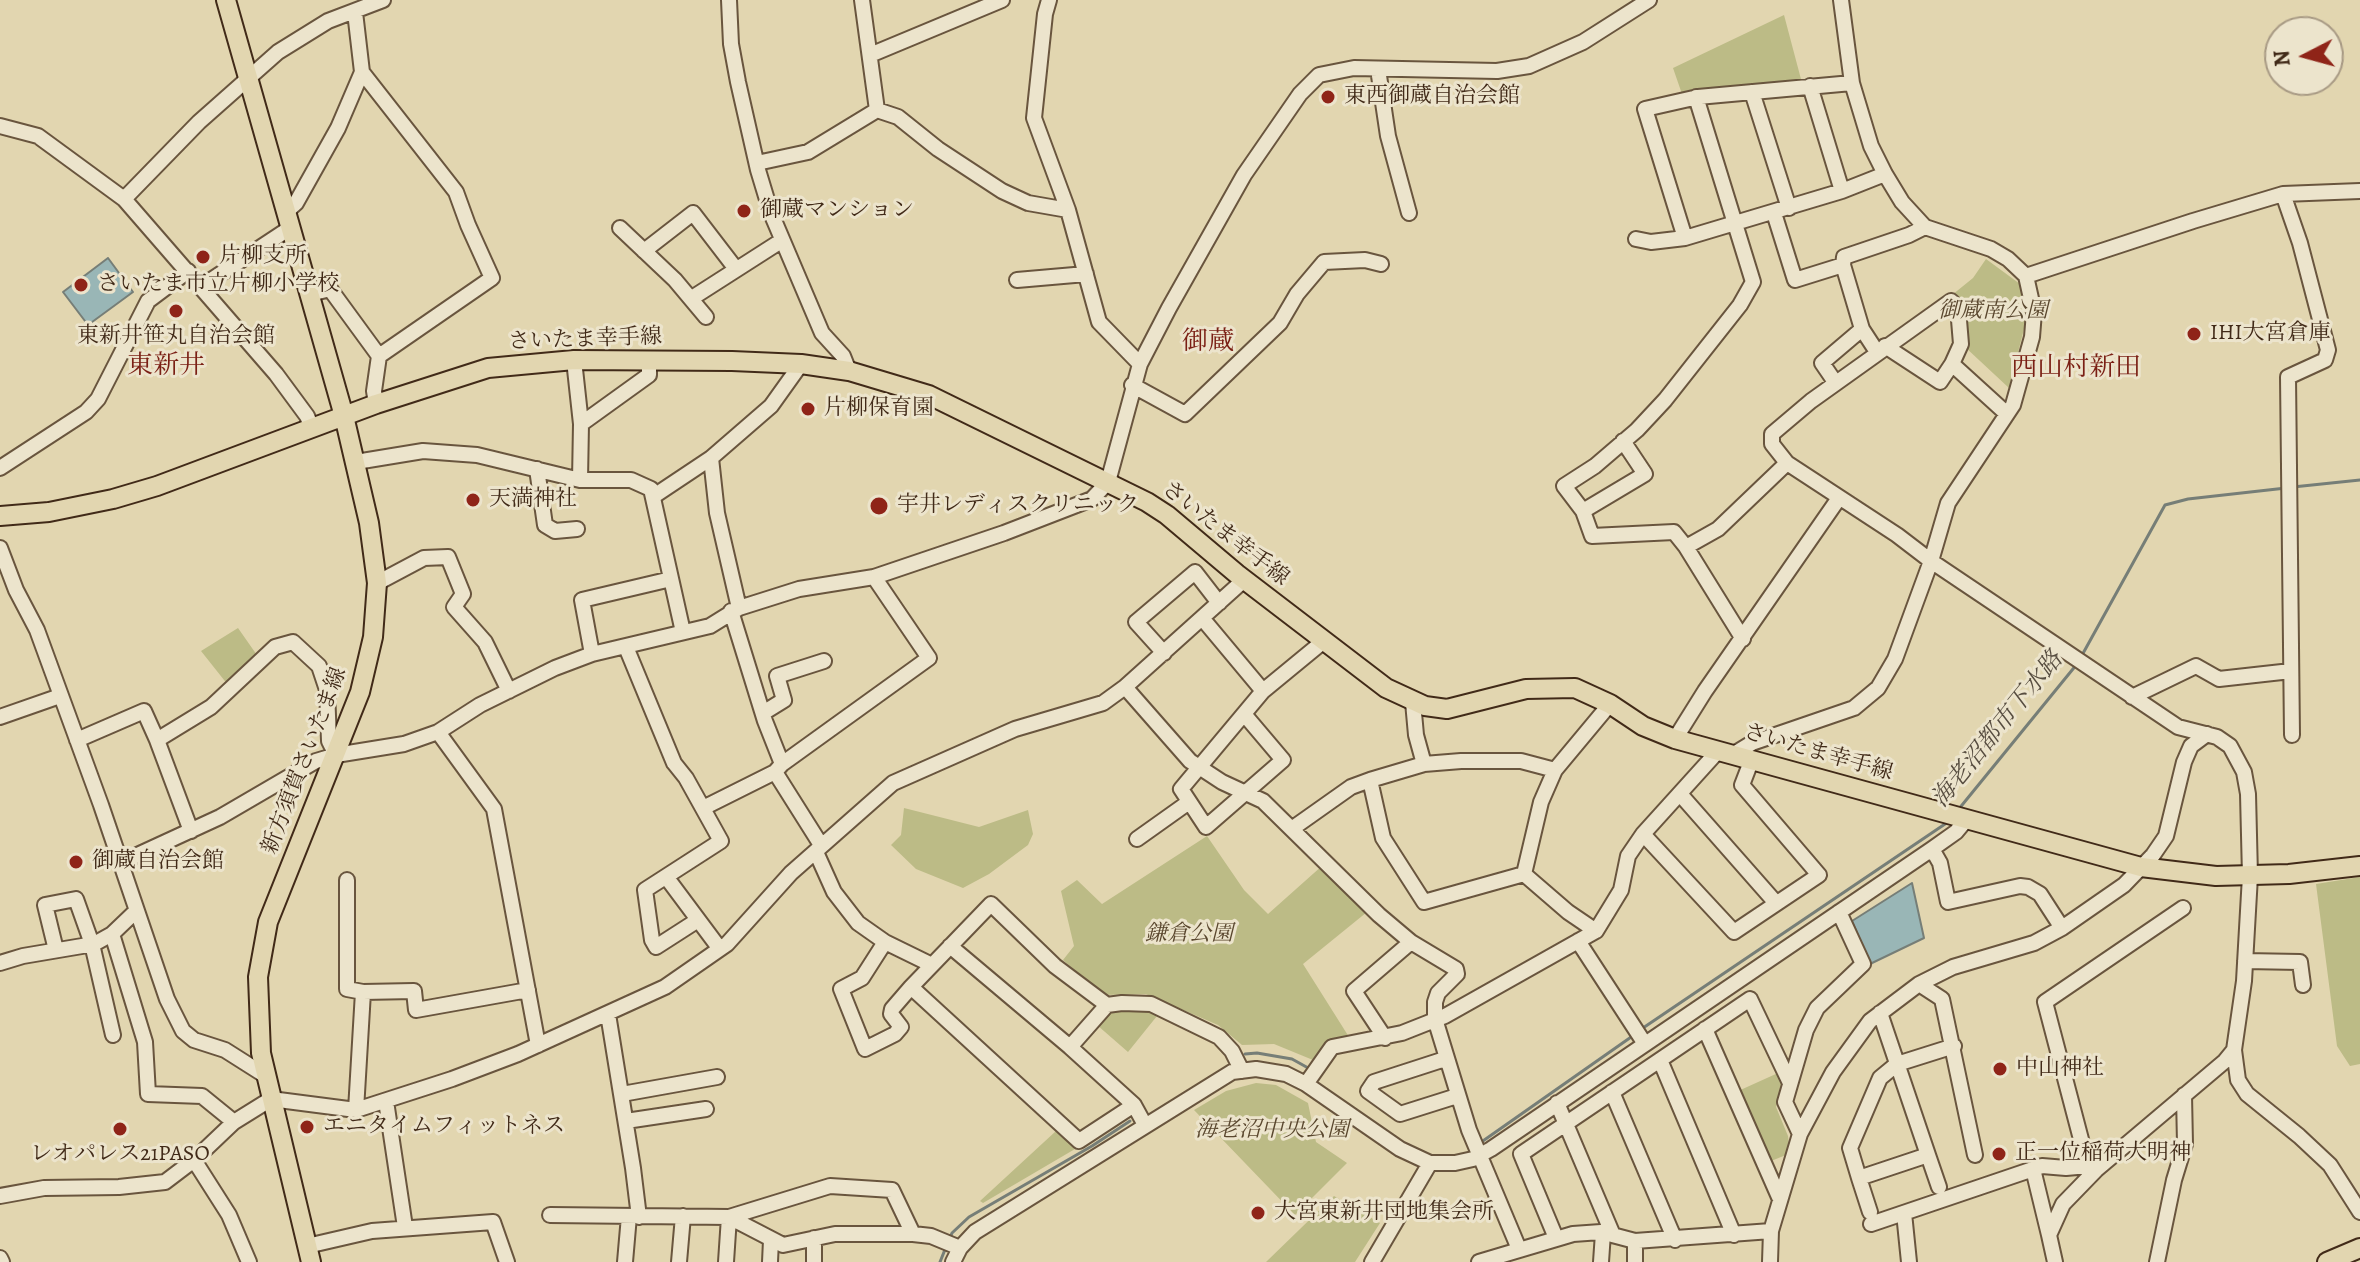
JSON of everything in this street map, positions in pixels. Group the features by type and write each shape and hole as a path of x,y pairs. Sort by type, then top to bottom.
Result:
{"main road":[{"name":"新方須賀さいたま線","path":"226,0 356,462 377,583 368,666 336,755 268,922 261,951 258,1022 266,1076 309,1258"},
{"name":"さいたま幸手線","path":"0,516 49,512 113,499 376,404 488,368 574,360 801,364 849,371 929,395 1108,482 1167,515 1244,580 1386,688 1413,702 1447,709 1526,689 1575,688 1610,704 1643,726 1675,739 2141,867 2187,875 2250,876 2360,866"},
{"path":"2327,1262 2360,1248"},
{"path":"2354,1262 2360,1260"}],"street":[{"path":"124,199 199,122 278,52 328,21 383,0"},
{"path":"729,0 731,44 757,163 781,241 822,333 843,356 849,371"},
{"path":"862,0 877,110"},
{"path":"870,55 1002,0"},
{"path":"1049,0 1034,118 1068,210 1099,322 1140,364"},
{"path":"120,863 220,817 316,761 404,744 438,732 480,705 555,668 592,654 710,626 735,610 799,589 874,577 1092,499 1108,482 1140,364 1221,213 1300,94 1319,75 1342,69 1497,71 1529,66 1583,42 1649,0"},
{"path":"1306,1084 1332,1047 1385,1038 1445,1016 1596,931 1621,890 1628,856 1643,834 1680,794 1726,752 1854,708 1878,688 1895,659 1931,561 1948,503 2013,405 2025,371 2034,312 2026,276 2008,259 1991,249 1925,227 1902,202 1871,146 1852,83 1841,0"},
{"path":"202,286 288,220 338,128 362,72 355,12"},
{"path":"1378,69 1388,136 1409,213"},
{"path":"362,72 456,192 492,278 379,356"},
{"path":"1685,238 1645,109 1696,97 1852,83"},
{"path":"1810,86 1842,191"},
{"path":"1752,92 1789,208"},
{"path":"1696,97 1753,282 1744,300 1663,401 1595,466 1564,486 1583,511 1592,536 1674,532 1743,639"},
{"path":"757,163 808,152 877,110 898,117 938,149 1002,191 1028,203 1068,210"},
{"path":"0,126 38,136 124,199 276,374 307,416 312,428"},
{"path":"1636,239 1651,242 1685,238 1774,213 1885,174"},
{"path":"2026,276 2283,194 2360,191"},
{"path":"2283,194 2300,243 2328,350 2325,360 2288,377 2292,735"},
{"path":"644,251 693,213 736,269"},
{"path":"1774,213 1795,280 1843,265"},
{"path":"1925,227 1844,257 1843,265 1862,329 1881,349 1940,382 1961,344 1958,308 1951,301 1881,349 1835,382 1772,434 1772,444 1787,463 2132,697 2178,727 2217,737 2230,746 2244,772 2248,794 2250,876 2245,961 2234,1050 2238,1080 2247,1094 2330,1165 2360,1212"},
{"path":"620,228 692,298 706,317"},
{"path":"692,298 781,241"},
{"path":"1132,385 1185,414 1280,323 1297,294 1324,262 1365,260 1381,264"},
{"path":"0,468 86,412 98,399 148,301 188,271"},
{"path":"1017,280 1086,274"},
{"path":"310,294 330,289 379,356 374,391 376,404"},
{"path":"1835,382 1822,363 1862,329"},
{"path":"574,360 581,424 580,480"},
{"path":"581,424 649,375 649,361"},
{"path":"654,496 711,458 771,406 801,364"},
{"path":"1952,364 2007,414"},
{"path":"1583,511 1645,474 1623,441"},
{"path":"356,462 423,451 477,455 580,480 631,480 651,489 683,632"},
{"path":"711,458 717,513 735,610 778,768 819,848 834,892 846,910 858,923 885,942 932,965"},
{"path":"1686,547 1718,529 1787,463"},
{"path":"537,469 545,525 555,531 577,529"},
{"path":"1675,739 1839,498"},
{"path":"0,548 16,590 37,630 135,912 167,999 183,1031 194,1040 225,1050 266,1076"},
{"path":"377,583 424,558 448,557 463,594 454,607 485,642 509,691"},
{"path":"1164,653 1136,622 1195,572 1219,603"},
{"path":"703,808 778,768 929,658 874,577"},
{"path":"592,654 582,600 671,579"},
{"path":"0,1196 44,1188 119,1187 165,1182 194,1160 234,1122 271,1099 356,1110 452,1079 538,1045 665,987 720,949 791,873 893,783 1015,729 1103,703 1164,653 1244,580"},
{"path":"1202,618 1263,691"},
{"path":"1244,714 1283,760 1206,827 1181,789 1263,691 1325,640"},
{"path":"157,740 211,707 275,647 293,642 319,666 327,690 329,741 336,755"},
{"path":"626,647 674,763 721,841 645,890 652,940 656,947 698,920"},
{"path":"763,713 784,700 777,676 824,661"},
{"path":"2132,697 2196,666 2219,679 2291,671"},
{"path":"1125,687 1198,767 1263,801 1379,915 1411,942 1456,969 1457,974 1438,993 1435,1019 1457,1096 1519,1249"},
{"path":"0,717 60,696"},
{"path":"1413,702 1416,735 1424,764"},
{"path":"1524,874 1541,802 1555,770 1610,704"},
{"path":"77,740 144,711 191,831"},
{"path":"438,732 494,809 538,1045"},
{"path":"1770,1262 1771,1231 1800,1134 1833,1072 1870,1021 1919,984 1953,967 2034,943 2062,928 2124,885 2166,836 2184,762 2191,746 2207,734"},
{"path":"1643,834 1734,932 1819,875 1742,785 1752,759"},
{"path":"1293,828 1351,787 1424,764 1506,760 1555,770"},
{"path":"1370,780 1383,838 1424,902 1524,874"},
{"path":"1680,794 1776,903"},
{"path":"1137,839 1189,802"},
{"path":"729,1217 783,1245 835,1234 913,1234 951,1249 1224,1076 1242,1071 1269,1070 1286,1074 1306,1084 1400,1149 1430,1163 1455,1163 1480,1155 1557,1103 1639,1037 1839,912 1956,832 1956,816"},
{"path":"1932,849 1940,863 1948,902 2020,886 2028,887 2040,894 2062,928"},
{"path":"1524,874 1568,912 1596,931"},
{"path":"667,878 720,949"},
{"path":"347,880 347,989 363,992 414,991 416,1010 528,990"},
{"path":"56,950 45,905 76,899 92,944 113,1035"},
{"path":"885,942 862,978 841,989 865,1049 895,1034 901,1027 891,1014 892,1009 991,904 1055,966 1107,1005"},
{"path":"2092,1168 2045,1002 2183,908"},
{"path":"0,963 92,944 112,934 135,912"},
{"path":"1800,1134 1785,1102 1806,1030 1817,1008 1863,964 1839,912"},
{"path":"112,934 145,1042 148,1094 202,1096 234,1122"},
{"path":"1578,941 1639,1037"},
{"path":"1385,1038 1354,991 1411,942"},
{"path":"950,946 1134,1105 1145,1125"},
{"path":"2245,961 2300,962 2303,985"},
{"path":"1919,984 1942,999 1975,1155"},
{"path":"911,987 1079,1141 1134,1105"},
{"path":"356,1110 363,992"},
{"path":"1556,1238 1521,1154 1750,999 1790,1083"},
{"path":"1070,1047 1107,1005 1151,1004 1219,1037 1232,1051 1242,1071"},
{"path":"1880,1013 1939,1187"},
{"path":"608,1014 626,1121 634,1216 625,1262"},
{"path":"1705,1029 1779,1197"},
{"path":"1954,1046 1897,1064 1880,1078 1850,1148 1870,1218 1904,1213 2042,1166 2092,1168"},
{"path":"2049,1235 2063,1204 2092,1168 2184,1095 2234,1050"},
{"path":"1445,1059 1374,1082 1368,1091 1400,1114 1457,1096"},
{"path":"1660,1060 1734,1235"},
{"path":"622,1094 717,1077"},
{"path":"1612,1092 1675,1240"},
{"path":"2157,1262 2185,1144 2184,1095"},
{"path":"386,1101 405,1227"},
{"path":"1557,1103 1608,1234 1601,1262"},
{"path":"626,1121 706,1109"},
{"path":"1859,1178 1928,1155"},
{"path":"194,1160 229,1215 249,1262"},
{"path":"1372,1262 1430,1163"},
{"path":"2033,1169 2055,1262"},
{"path":"550,1215 729,1217 830,1186 892,1190 913,1234"},
{"path":"1904,1213 1909,1262"},
{"path":"679,1262 683,1216"},
{"path":"726,1262 729,1217"},
{"path":"309,1258 372,1231 493,1222 507,1262"},
{"path":"1479,1262 1573,1234 1608,1234 1635,1241 1771,1231"},
{"path":"814,1238 814,1262"},
{"path":"770,1262 771,1240"},
{"path":"1635,1241 1635,1262"}],"green space":[{"path":"1784,15 1802,83 1682,94 1673,68"},
{"name":"御蔵南公園","path":"1986,259 2020,284 2023,292 2026,321 2009,388 1965,347 1952,295 1973,278"},
{"path":"238,628 259,658 228,685 201,651"},
{"path":"904,808 979,827 1028,810 1033,834 1028,845 989,874 963,888 916,869 891,845 901,835"},
{"name":"鎌倉公園","path":"1207,836 1244,890 1268,914 1323,865 1367,912 1303,964 1349,1037 1327,1044 1313,1060 1274,1044 1242,1045 1218,1025 1146,994 1102,995 1063,960 1074,946 1061,891 1077,880 1102,904"},
{"path":"2360,877 2360,1064 2350,1066 2337,1046 2316,884"},
{"path":"1108,1010 1143,1010 1157,1016 1128,1052 1097,1025"},
{"path":"1778,1073 1782,1086 1776,1107 1789,1145 1786,1155 1766,1163 1736,1092"},
{"name":"海老沼中央公園","path":"1256,1083 1276,1085 1308,1103 1316,1142 1347,1163 1295,1215 1194,1110 1226,1091"},
{"path":"1056,1131 1075,1149 983,1203 980,1201"},
{"path":"1334,1196 1380,1223 1355,1262 1266,1262"}],"water":[{"path":"108,258 133,292 88,325 63,292"},
{"path":"1912,883 1924,938 1870,964 1852,921"}],"waterway":[{"name":"海老沼都市下水路","path":"2293,487 2360,480"},
{"name":"海老沼都市下水路","path":"2081,657 2165,505 2188,499 2286,488"},
{"name":"海老沼都市下水路","path":"1958,810 2077,664"},
{"name":"海老沼都市下水路","path":"1640,1030 1948,822"},
{"name":"海老沼都市下水路","path":"1480,1143 1634,1035"},
{"name":"海老沼都市下水路","path":"1245,1054 1292,1059 1310,1069"},
{"name":"海老沼都市下水路","path":"949,1240 969,1217 1130,1121"},
{"name":"海老沼都市下水路","path":"940,1262 946,1247"}],"place":[{"name":"東西御蔵自治会館","path":"1328,97"},
{"name":"御蔵マンション","path":"744,211"},
{"name":"片柳支所","path":"203,257"},
{"name":"さいたま市立片柳小学校","path":"81,285"},
{"name":"東新井笹丸自治会館","path":"176,311"},
{"name":"IHI大宮倉庫","path":"2194,334"},
{"name":"片柳保育園","path":"808,409"},
{"name":"天満神社","path":"473,500"},
{"name":"宇井レディスクリニック","path":"879,506"},
{"name":"御蔵自治会館","path":"76,862"},
{"name":"中山神社","path":"2000,1069"},
{"name":"エニタイムフィットネス","path":"307,1127"},
{"name":"レオパレス21PASO","path":"120,1129"},
{"name":"正一位稲荷大明神","path":"1999,1154"},
{"name":"大宮東新井団地集会所","path":"1258,1213"}],"district":[{"name":"御蔵","path":"1208,343"},
{"name":"東新井","path":"166,367"},
{"name":"西山村新田","path":"2076,369"}]}
